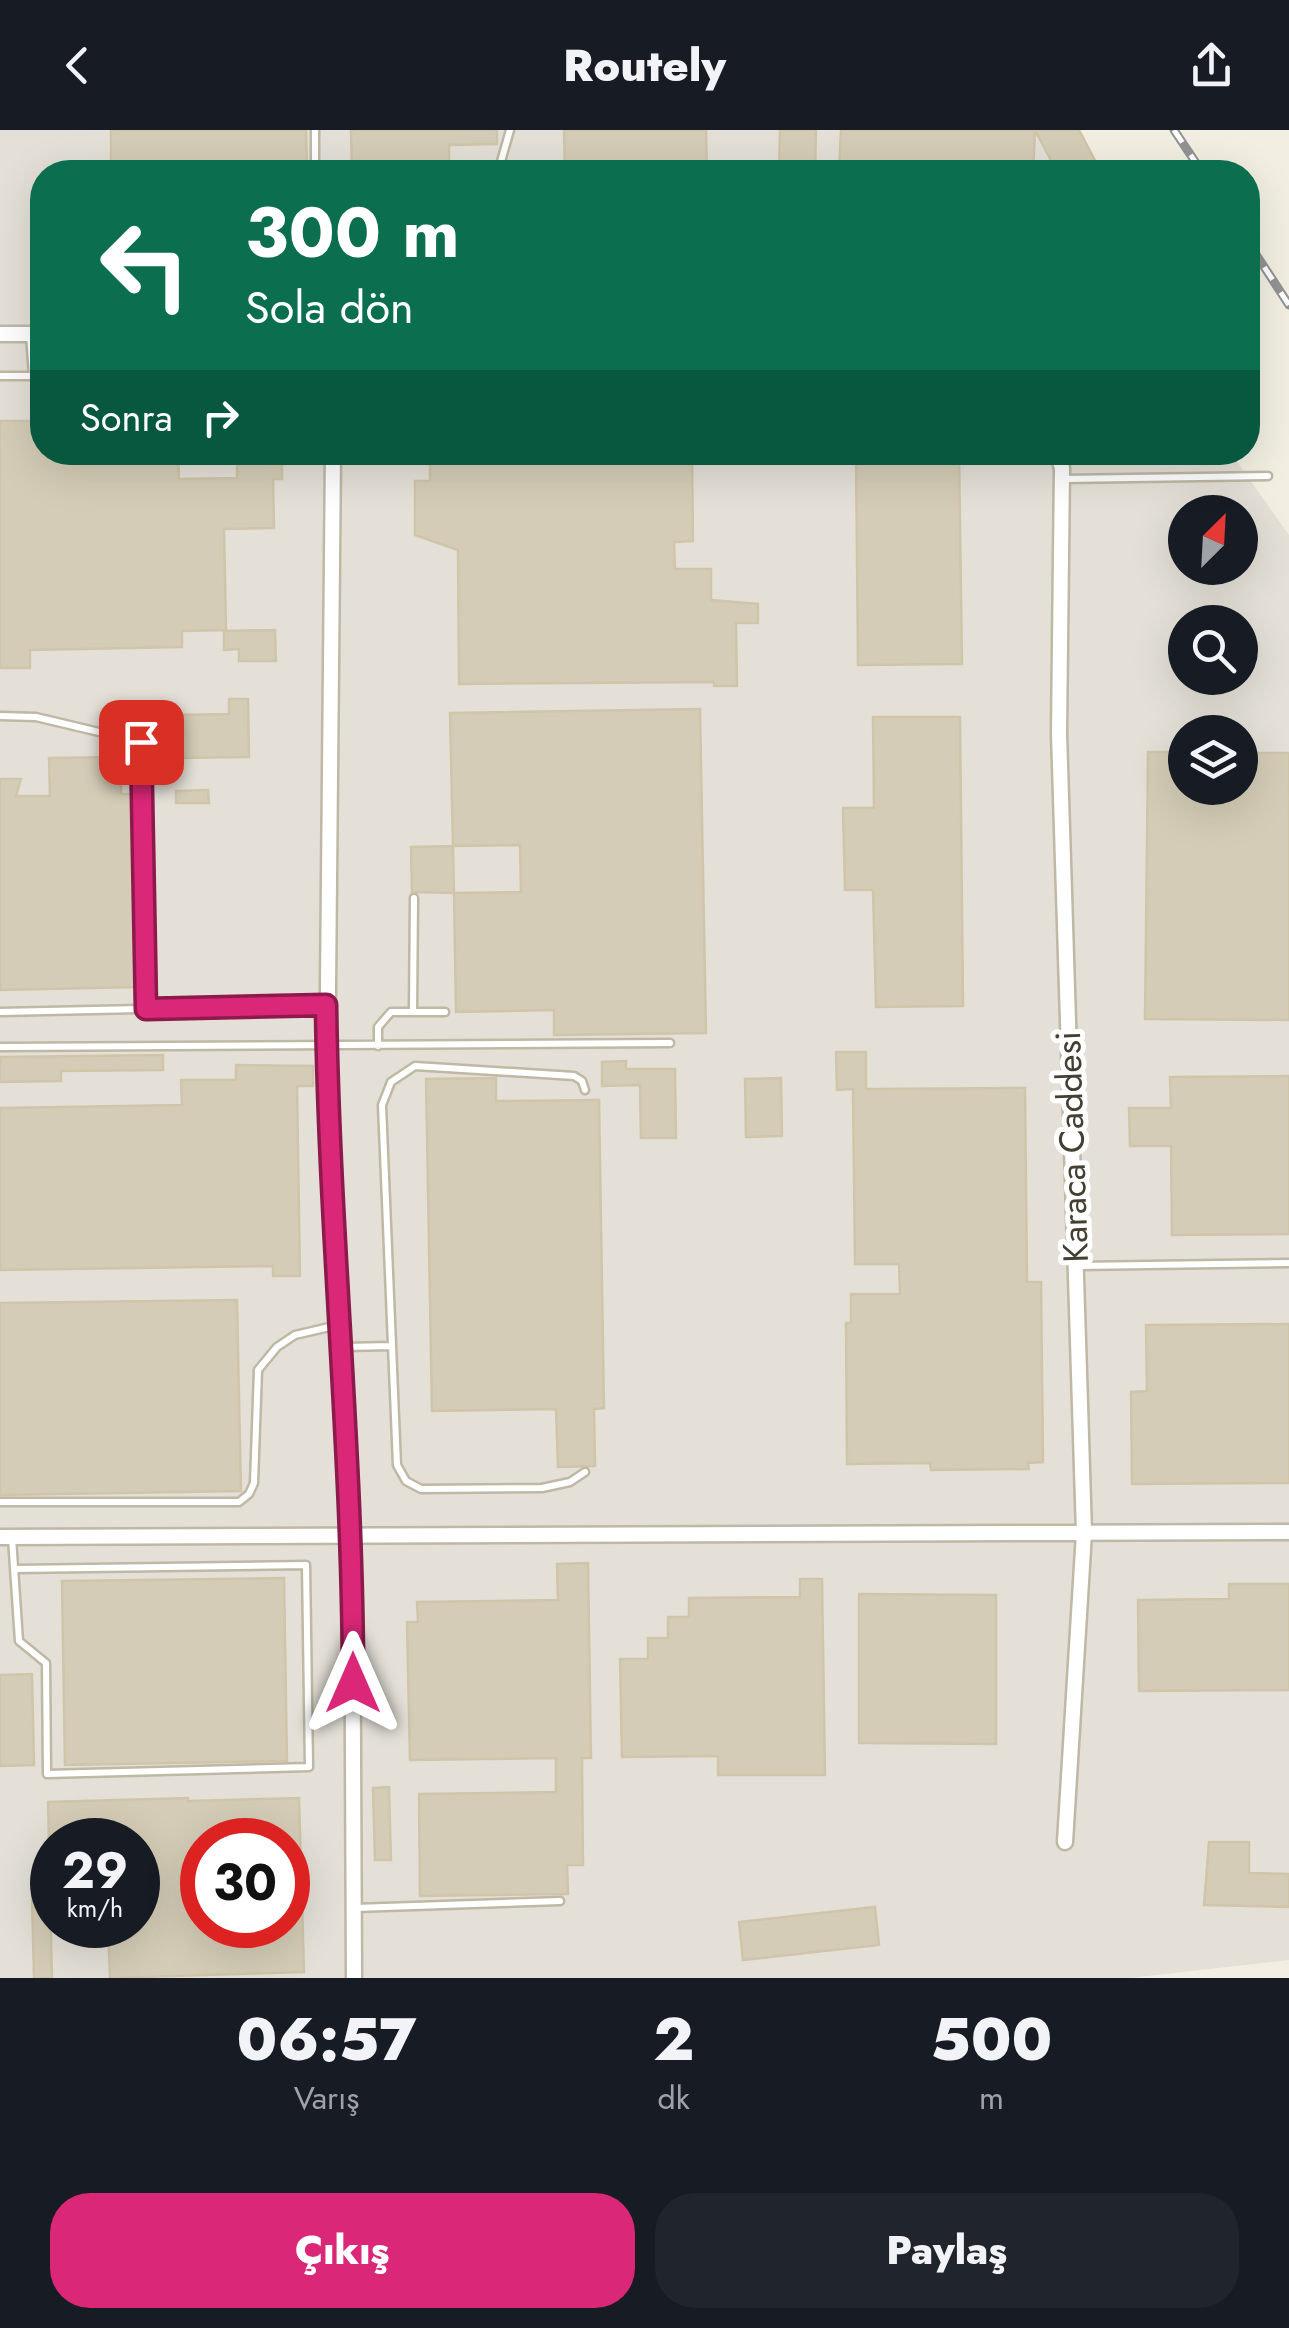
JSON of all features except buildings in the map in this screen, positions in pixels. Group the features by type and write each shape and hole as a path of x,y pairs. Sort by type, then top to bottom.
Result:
{"street":[{"path":"0,334 30,334"},
{"path":"332,465 326,1005 352,1533 354,1978"},
{"name":"Karaca Caddesi","path":"1059,465 1059,733 1084,1533 1066,1842"},
{"path":"6,1537 1289,1532"}],"lane":[{"path":"314,160 315,130"},
{"path":"501,160 510,130"},
{"path":"0,376 30,376"},
{"path":"1062,479 1268,476"},
{"path":"0,716 36,717 141,742 146,1009"},
{"path":"413,1011 414,898"},
{"path":"0,1012 326,1005"},
{"path":"378,1046 378,1026 391,1012 446,1012"},
{"path":"0,1047 670,1043"},
{"path":"585,1090 582,1081 574,1076 415,1066 391,1082 382,1104 398,1465 410,1484 420,1488 542,1488 570,1482 585,1472"},
{"path":"1076,1266 1289,1263"},
{"path":"0,1502 240,1502 254,1483 258,1370 277,1346 295,1334 340,1325"},
{"path":"342,1347 392,1346"},
{"path":"6,1537 16,1570 19,1641 46,1662 46,1774 309,1766 306,1565 16,1570"},
{"path":"354,1908 560,1901"}],"shaded area":[{"path":"0,130 1046,130 1063,160 30,160 30,465 1239,465 1289,535 1289,1960 1130,1978 0,1978"}],"railway":[{"path":"1174,130 1194,160"},
{"path":"1260,260 1289,305"}],"route":[{"path":"141,742 146,1009 326,1005 327,1094 352,1533 353,1683"}]}
